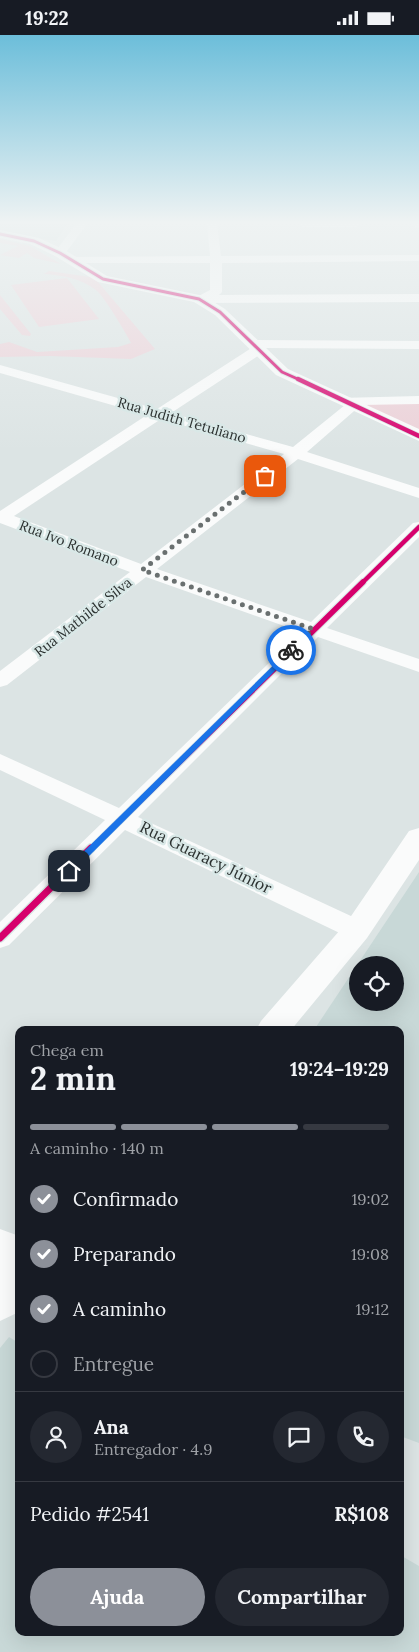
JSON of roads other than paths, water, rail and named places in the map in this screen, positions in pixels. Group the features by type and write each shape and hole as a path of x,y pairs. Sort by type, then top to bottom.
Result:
{"street":[{"path":"200,299 220,312 282,373 419,436"},
{"path":"1,518 257,347 419,345"},
{"name":"Rua Judith Tetuliano","path":"0,369 296,453 419,493"},
{"path":"350,403 419,400"},
{"name":"Rua Mathilde Silva","path":"0,681 296,453 350,403"},
{"name":"Rua Ivo Romano","path":"1,518 142,570 419,666"},
{"path":"0,938 419,527"},
{"name":"Rua Guaracy Júnior","path":"0,761 124,817 357,930"},
{"path":"275,1026 357,930 419,838"},
{"path":"0,1244 15,1251"},
{"path":"0,1271 15,1270"},
{"path":"0,1301 15,1292"}]}
